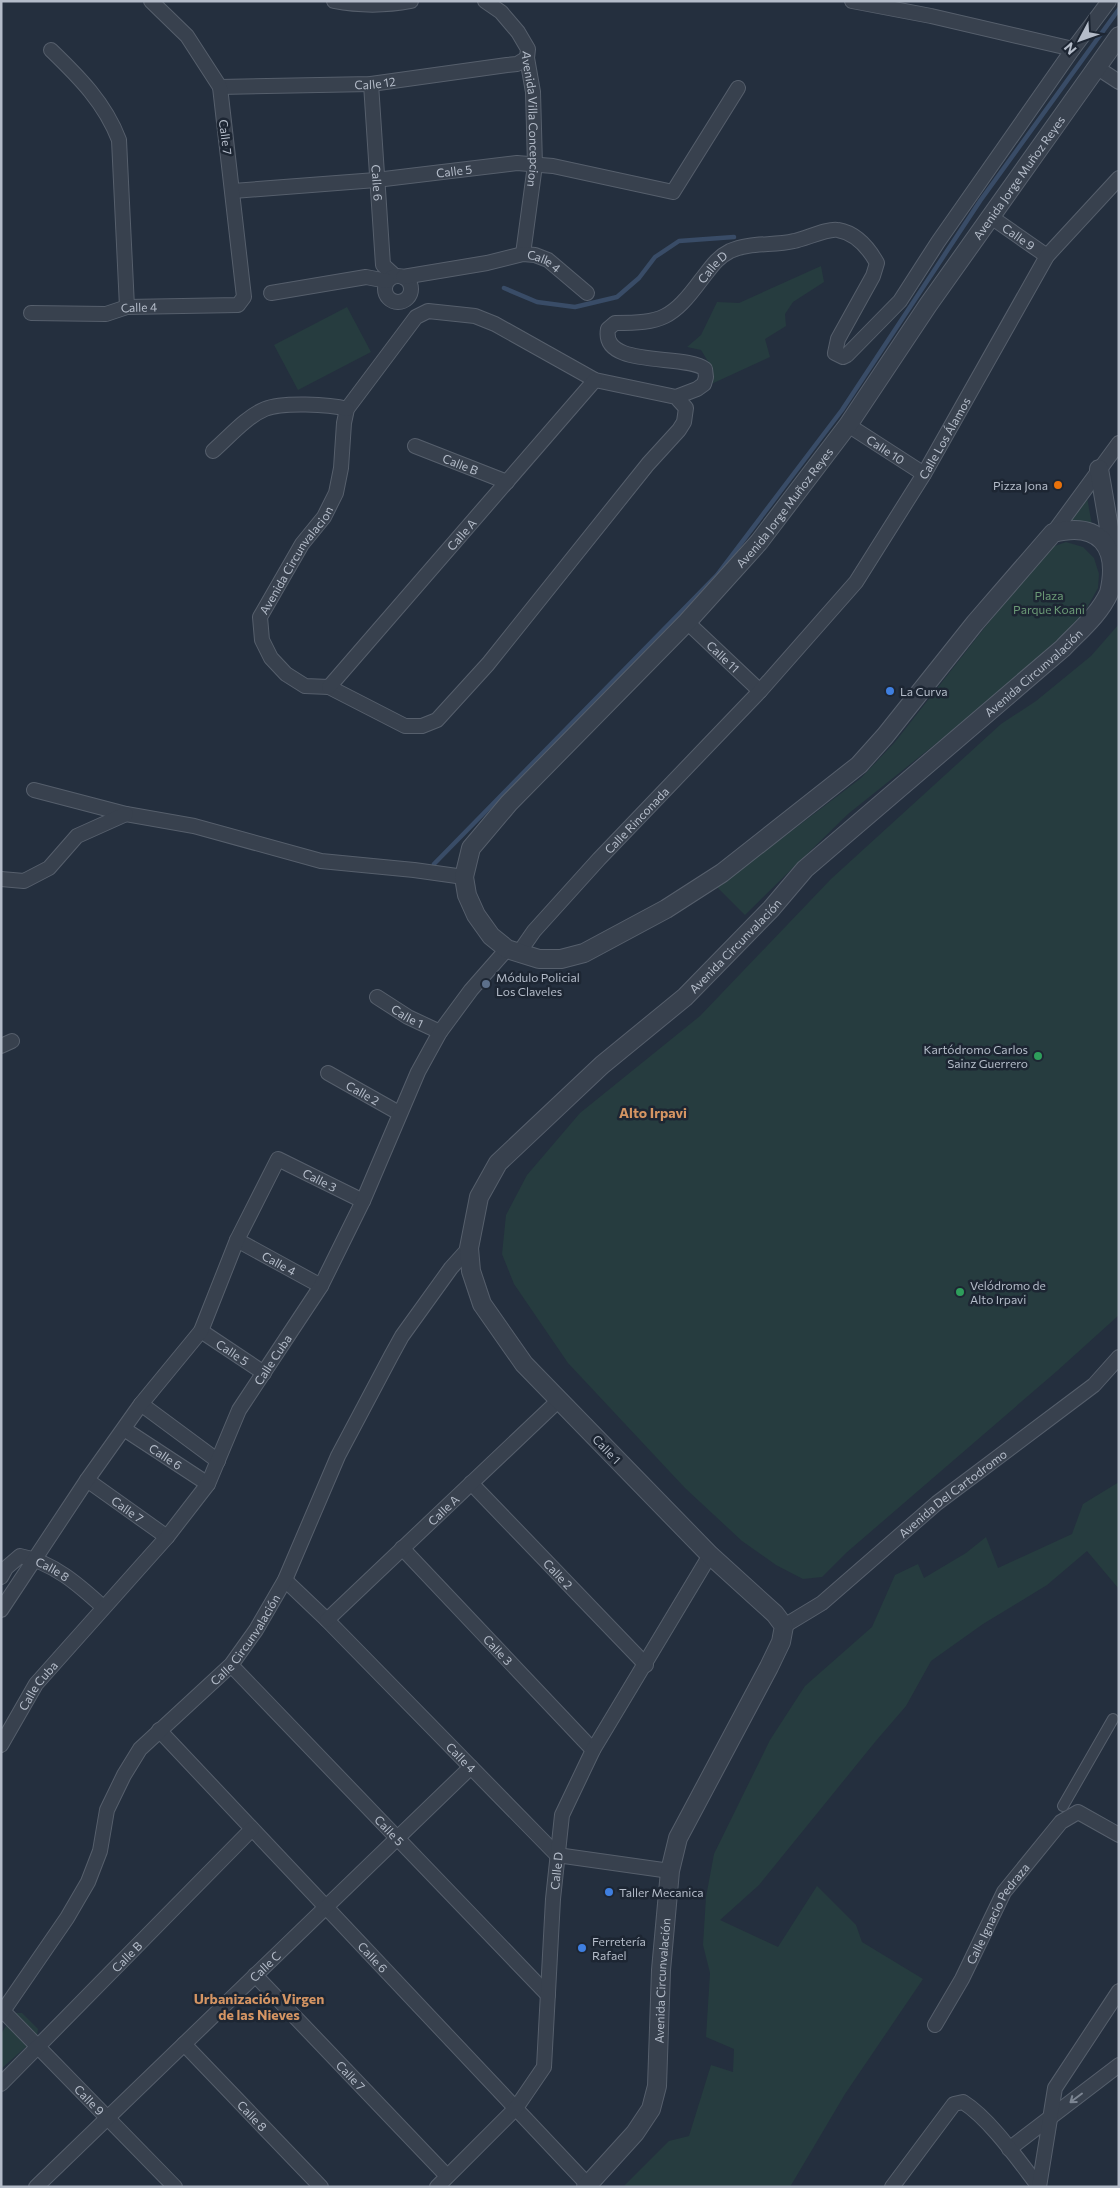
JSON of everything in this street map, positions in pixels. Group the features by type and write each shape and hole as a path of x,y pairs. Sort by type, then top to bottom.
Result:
{"street":[{"name":"Calle 7","path":"151,1 187,36 220,87 244,297"},
{"path":"334,1 354,5 394,4 411,1"},
{"name":"Avenida Villa Concepcion","path":"485,1 501,12 518,32 528,49 527,58 533,92 535,165 523,254"},
{"path":"852,1 931,16 1073,48 1109,1"},
{"name":"Avenida Jorge Muñoz Reyes","path":"512,951 491,936 476,915 467,895 464,877 471,848 510,803 687,622 759,542 848,425 928,305 1119,36"},
{"name":"Calle D","path":"676,397 698,389 704,384 706,377 705,369 700,365 690,362 651,360 622,352 612,346 606,337 608,329 615,323 643,324 658,320 671,313 686,300 714,262 731,251 759,245 792,242 836,230 851,235 864,244 877,262 873,276 838,339 835,353 843,357 847,355 900,301 938,242 1073,48"},
{"path":"51,50 86,85 112,120 119,140 127,307"},
{"name":"Calle 12","path":"220,87 371,84 517,64 527,58"},
{"path":"1096,67 1119,82"},
{"name":"Calle 6","path":"371,84 383,265 395,278"},
{"name":"Calle 5","path":"233,191 376,180 517,163 553,166 673,192 738,88"},
{"name":"Calle Los Álamos","path":"760,691 856,582 924,474 1047,256 1119,178"},
{"name":"Calle 9","path":"991,217 1047,256"},
{"name":"Calle 4","path":"271,293 357,278 395,278 487,263 523,254 535,255 548,260 587,293"},
{"path":"395,278 409,282 411,290 404,301 394,302 389,299 384,290 395,278"},
{"name":"Calle 4","path":"31,313 106,314 127,307 238,305 244,297"},
{"path":"404,301 416,317 428,310 475,316 496,324 595,380 676,397"},
{"name":"Avenida Circunvalacion","path":"416,317 347,409 344,423 341,468 336,492 324,517 297,552 260,617 262,640 271,658 286,674 305,686 329,687 406,726 422,726 437,720 488,664 642,471 679,430 684,422 686,408 676,397"},
{"name":"Calle A","path":"329,687 595,380"},
{"path":"213,451 249,419 265,409 330,405 347,409"},
{"name":"Calle 10","path":"848,425 924,474"},
{"path":"512,951 539,959 561,959 592,949 666,909 706,883 798,815 865,758 975,623 1054,533 1119,443"},
{"name":"Calle B","path":"415,446 506,482"},
{"name":"Avenida Circunvalación","path":"469,1248 479,1197 498,1163 602,1065 685,997 771,909 805,869 1063,648 1096,614 1109,592 1115,569 1099,469"},
{"path":"1054,533 1070,528 1086,529 1104,538 1113,551"},
{"name":"Calle 11","path":"687,622 760,691"},
{"name":"Calle Rinconada","path":"512,951 534,931 599,859 760,691"},
{"path":"34,790 126,814 194,826 321,861 464,877"},
{"path":"1,880 24,881 49,868 77,836 126,814"},
{"name":"Calle Cuba","path":"1,1745 36,1684 167,1537 208,1484 239,1410 321,1286 363,1201 399,1114 440,1032 471,990 512,951"},
{"name":"Calle 1","path":"377,997 408,1017 440,1032"},
{"name":"Calle 2","path":"328,1073 399,1114"},
{"name":"Calle 3","path":"236,1240 278,1159 363,1201"},
{"path":"1,1610 87,1480 141,1404 201,1331 236,1240"},
{"name":"Calle 4","path":"236,1240 321,1286"},
{"name":"Calle 1","path":"469,1248 471,1272 482,1304 524,1364 710,1555 775,1614 784,1626"},
{"name":"Calle Circunvalación","path":"2,2012 67,1918 88,1882 100,1851 107,1810 124,1775 140,1749 231,1665 256,1630 285,1580 338,1456 402,1336 450,1268 469,1248"},
{"name":"Calle 5","path":"201,1331 264,1372"},
{"name":"Avenida Del Cartodromo","path":"784,1626 822,1603 938,1503 1094,1385 1119,1357"},
{"name":"Calle A","path":"327,1620 559,1400"},
{"path":"141,1404 218,1461"},
{"name":"Calle 6","path":"124,1429 208,1484"},
{"name":"Calle 7","path":"87,1480 167,1537"},
{"name":"Calle 2","path":"471,1483 646,1666"},
{"name":"Calle 3","path":"402,1548 593,1750"},
{"name":"Calle D","path":"442,2182 516,2108 544,2067 562,1815 593,1750 646,1666 710,1555"},
{"name":"Calle 8","path":"1,1578 6,1568 20,1556 35,1559 52,1566 103,1607"},
{"name":"Calle 4","path":"285,1580 327,1620 558,1855"},
{"name":"Avenida Circunvalación","path":"587,2186 635,2133 651,2109 657,2086 661,1970 670,1871 678,1838 769,1667 781,1642 784,1626"},
{"name":"Calle 5","path":"231,1665 396,1839 548,1995"},
{"name":"Calle Ignacio Pedraza","path":"935,2025 962,1979 1004,1892 1061,1822 1113,1720"},
{"name":"Calle 6","path":"159,1730 516,2108 587,2186"},
{"name":"Calle C","path":"36,2187 471,1767"},
{"path":"1068,1810 1085,1814 1119,1835"},
{"name":"Calle B","path":"1,2084 252,1829"},
{"path":"558,1855 670,1871"},
{"name":"Calle 7","path":"255,1975 442,2182"},
{"path":"1039,2187 1056,2088 1119,1991"},
{"name":"Calle 9","path":"2,2012 108,2117 175,2187"},
{"name":"Calle 8","path":"184,2044 321,2187"},
{"path":"1009,2149 1119,2065"},
{"path":"892,2187 954,2104 962,2102 972,2108 1009,2149 1039,2187"}],"green space":[{"path":"821,266 824,282 793,302 785,314 786,326 765,339 770,357 707,386 709,363 701,350 687,347 701,335 717,302 739,303"},
{"path":"347,307 371,352 298,390 274,345"},
{"path":"1087,497 1093,531 1064,526"},
{"name":"Plaza Parque Koani","path":"1066,542 1083,547 1094,558 1099,574 1098,588 1084,613 1065,637 1033,666 848,814 745,915 714,884 781,839 861,778 895,742 1036,562 1049,548"},
{"path":"1119,624 1119,1315 846,1553 822,1577 803,1579 776,1565 742,1541 685,1488 568,1363 514,1284 502,1254 506,1215 527,1175 580,1113 700,1016 831,879 1001,724 1036,701 1091,656"},
{"path":"1119,1482 1119,1589 1087,1551 1047,1585 983,1624 931,1661 906,1706 759,1885 720,1920 778,1947 817,1886 856,1925 862,1942 923,1979 845,2094 790,2187 623,2187 669,2141 689,2136 711,2065 733,2072 734,2049 706,2037 710,1973 703,1945 706,1897 714,1854 770,1740 805,1686 872,1627 895,1575 918,1564 924,1578 966,1553 986,1537 998,1568 1072,1534 1083,1504"},
{"path":"14,2013 22,2013 38,2029 37,2037 1,2069 1,2034"}],"waterway":[{"path":"434,864 717,575 842,410 980,201 1119,9"},
{"path":"504,288 537,302 575,307 617,297 639,278 655,257 679,241 734,237"}],"place":[{"name":"Pizza Jona","path":"1058,485"},
{"name":"La Curva","path":"890,691"},
{"name":"Módulo Policial Los Claveles","path":"486,984"},
{"name":"Kartódromo Carlos Sainz Guerrero","path":"1038,1056"},
{"name":"Velódromo de Alto Irpavi","path":"960,1292"},
{"name":"Taller Mecanica","path":"609,1892"},
{"name":"Ferretería Rafael","path":"582,1948"}],"district":[{"name":"Alto Irpavi","path":"653,1112"},
{"name":"Urbanización Virgen de las Nieves","path":"259,2006"}]}
